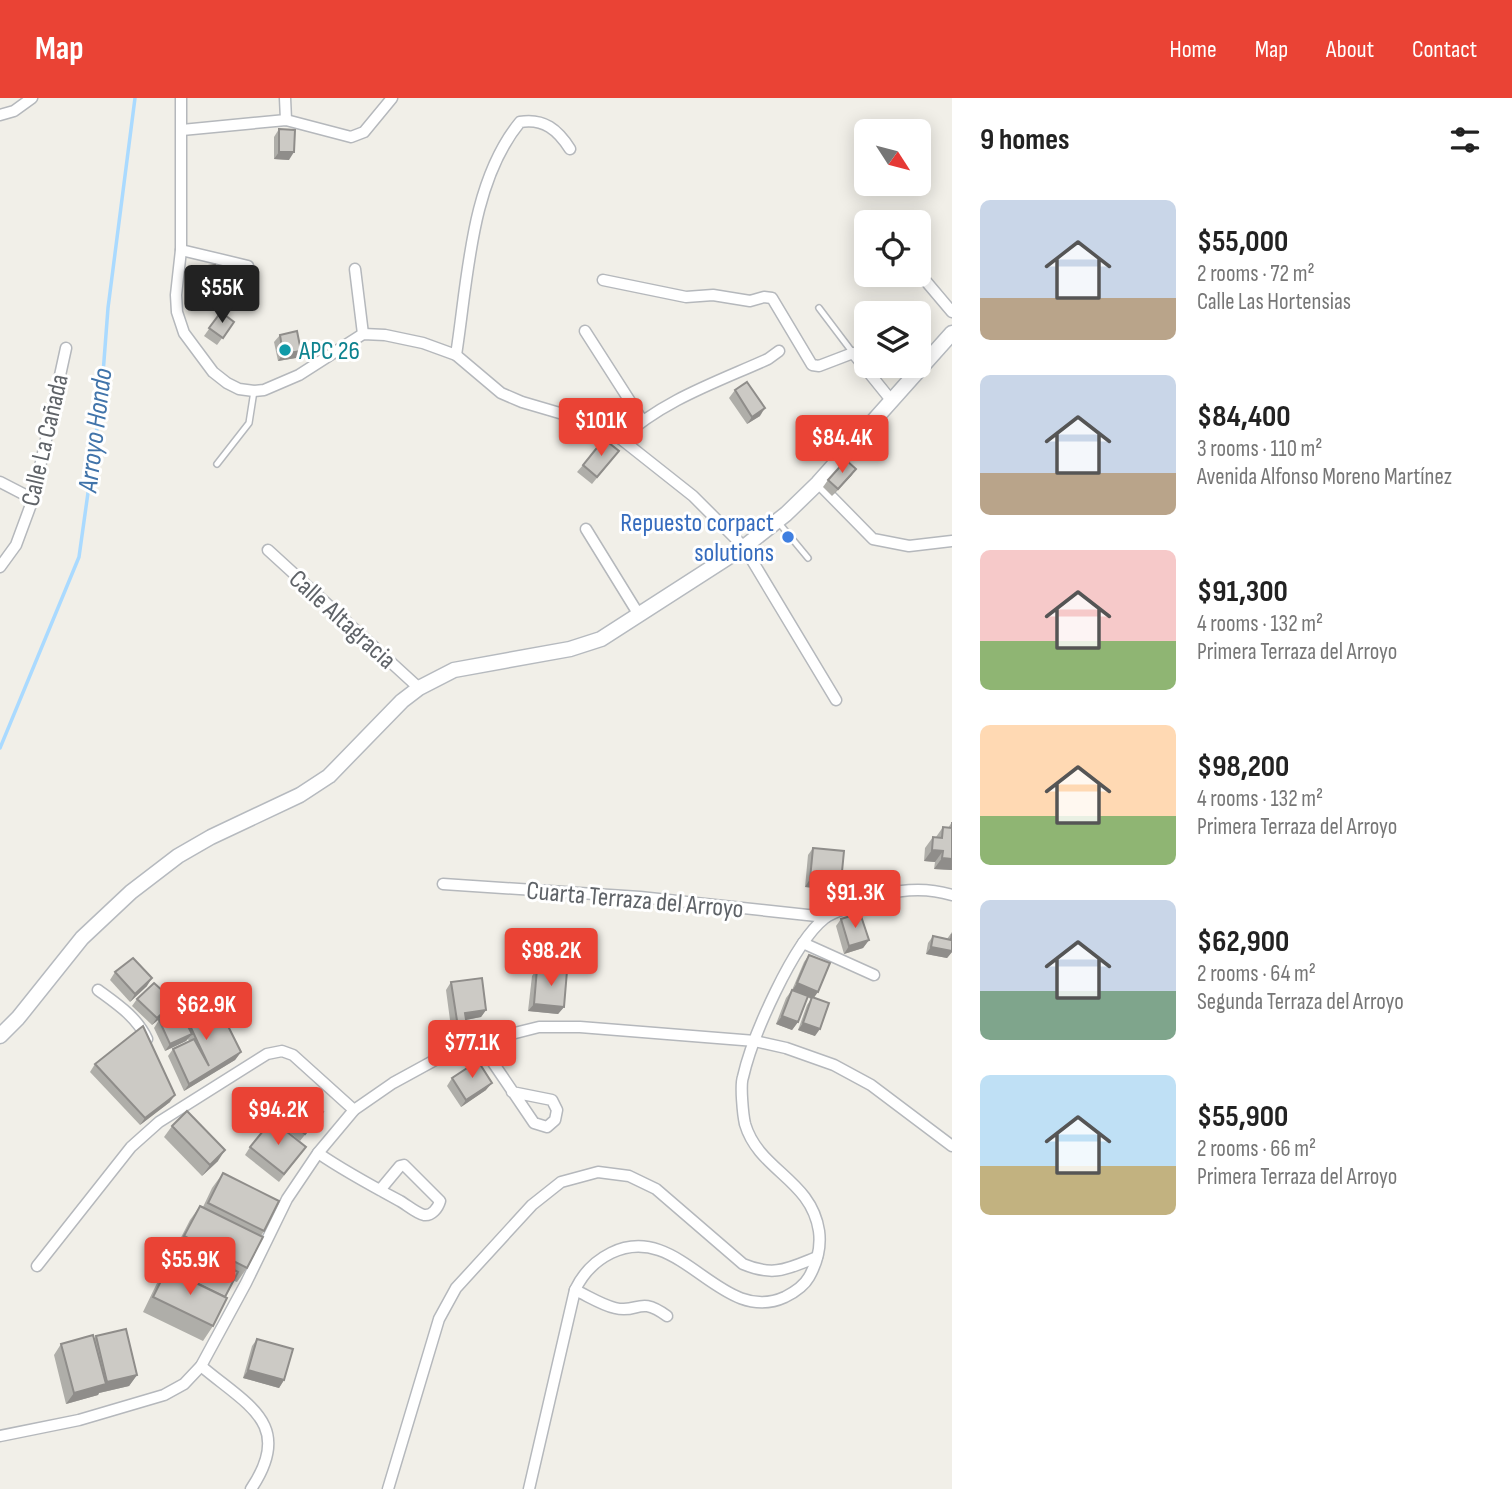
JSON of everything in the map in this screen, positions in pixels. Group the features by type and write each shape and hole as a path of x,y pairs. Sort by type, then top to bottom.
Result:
{"main road":[{"path":"0,1036 18,1018 82,938 138,886 177,856 300,795 329,776 402,701 419,688 454,670 587,645 619,629 744,547 818,483 952,333"}],"street":[{"path":"0,115 13,111 32,98"},
{"path":"181,98 181,250 176,303 184,333 208,368 232,386 254,391 272,387 299,375 363,334 406,339 456,355 501,393 528,404 589,421 621,439 693,496 744,547 836,700"},
{"path":"285,98 286,120"},
{"path":"182,130 286,120 351,137 364,132 392,98"},
{"path":"456,355 478,213 486,183 508,137 520,122 534,120 548,125 560,134 570,149"},
{"path":"181,250 248,266"},
{"path":"355,269 363,334"},
{"path":"603,280 686,297 713,295 750,301 772,298 812,365 853,353 891,400"},
{"path":"931,287 952,312"},
{"path":"585,331 642,420"},
{"name":"Calle La Cañada","path":"0,567 16,545 33,499 66,348"},
{"path":"621,439 642,420 666,404 768,359 779,351"},
{"path":"0,482 33,499"},
{"path":"818,483 873,539 909,547 952,541"},
{"path":"586,529 639,615"},
{"name":"Calle Altagracia","path":"268,550 419,688"},
{"name":"Cuarta Terraza del Arroyo","path":"443,884 640,897 826,917"},
{"path":"529,1489 575,1290 597,1260 620,1249 647,1247 673,1255 736,1298 756,1303 776,1301 796,1292 808,1278 817,1257 820,1239 816,1215 806,1196 761,1153 745,1124 742,1079 755,1041 777,987 803,943 826,917 875,896 900,890 938,891 952,895"},
{"path":"803,943 874,975"},
{"path":"98,990 138,1023 154,1054"},
{"path":"0,1436 79,1420 164,1395 184,1384 201,1366 287,1199 318,1153 354,1110 393,1083 446,1054 479,1042 539,1027 580,1027 755,1041 786,1048 834,1065 871,1085 952,1146"},
{"path":"479,1042 512,1092"},
{"path":"37,1266 131,1147 159,1122 252,1061 282,1051 293,1055 354,1110"},
{"path":"175,1097 180,1108"},
{"path":"318,1153 380,1190 427,1215 438,1207 440,1201 404,1165 400,1166 380,1190"},
{"path":"388,1489 439,1319 456,1288 532,1205 561,1182 598,1172 629,1176 656,1189 743,1264 761,1272 780,1272 817,1257"},
{"path":"575,1290 615,1308 647,1305 667,1316"},
{"path":"201,1366 261,1417 269,1433 267,1459 263,1471 251,1489"}],"lane":[{"path":"819,308 853,353"},
{"path":"217,464 249,423 254,391"},
{"path":"777,521 808,558"}],"building":[{"path":"279,129 295,130 294,152 279,152"},
{"path":"215,265 217,282 197,285 194,268"},
{"path":"221,312 234,322 223,338 209,328"},
{"path":"297,331 301,351 283,354 280,335"},
{"path":"747,382 765,408 752,417 735,390"},
{"path":"604,439 619,451 597,477 583,465"},
{"path":"846,460 856,469 838,489 828,480"},
{"path":"943,827 952,828 952,859 942,858 943,851 932,850 933,837 942,838"},
{"path":"813,848 844,851 841,882 810,879"},
{"path":"860,913 869,940 849,946 841,919"},
{"path":"952,934 952,951 931,947 933,936 951,940"},
{"path":"809,955 830,963 818,992 797,983"},
{"path":"133,958 152,978 135,994 115,972"},
{"path":"537,969 567,971 564,1007 534,1004"},
{"path":"482,978 486,1010 465,1013 467,1026 458,1027 451,982"},
{"path":"154,983 175,1002 157,1018 137,999"},
{"path":"792,990 808,996 798,1022 782,1016"},
{"path":"812,997 829,1003 820,1029 803,1023"},
{"path":"214,998 241,1052 189,1084 173,1049 194,1039 209,1066 184,1013"},
{"path":"179,1009 192,1034 170,1044 159,1020"},
{"path":"143,1026 175,1095 145,1118 95,1064"},
{"path":"478,1061 492,1083 466,1100 452,1078"},
{"path":"301,1094 323,1112 305,1134 283,1116"},
{"path":"187,1111 225,1150 210,1165 172,1126"},
{"path":"272,1120 306,1147 284,1174 250,1147"},
{"path":"223,1173 279,1201 264,1231 208,1203"},
{"path":"200,1206 263,1237 247,1268 184,1236"},
{"path":"182,1243 238,1272 225,1297 168,1269"},
{"path":"167,1269 227,1298 213,1326 153,1297"},
{"path":"126,1329 137,1375 107,1382 96,1336"},
{"path":"93,1335 106,1384 74,1393 61,1344"},
{"path":"257,1339 293,1349 284,1380 248,1370"}],"waterway":[{"name":"Arroyo Hondo","path":"0,748 79,557 101,400 108,308 135,98"}],"place":[{"name":"APC 26","path":"285,350"},
{"name":"Repuesto corpact solutions","path":"788,537"}]}
